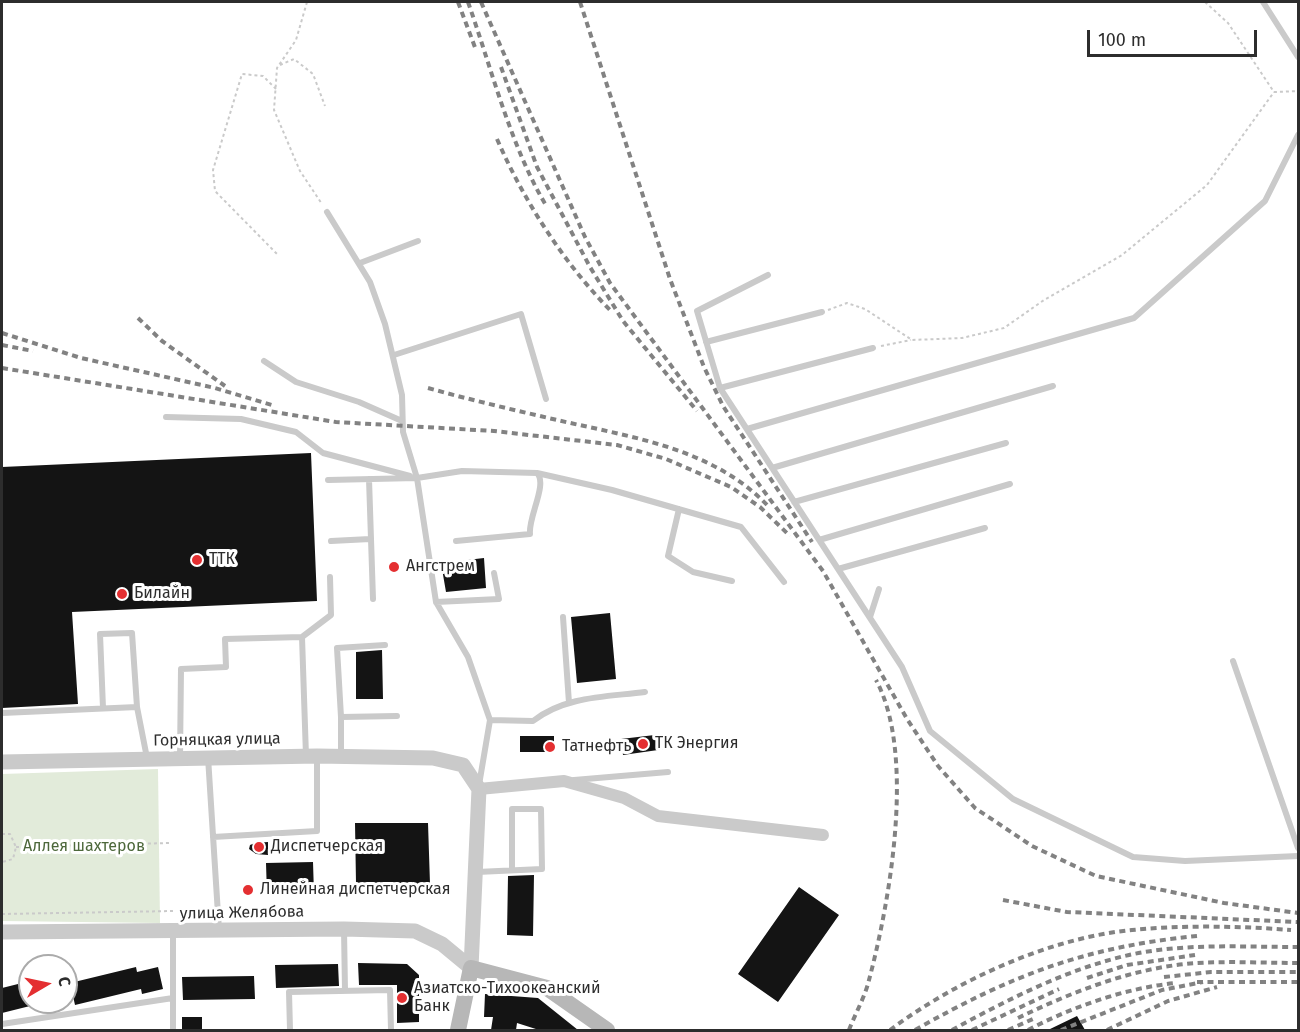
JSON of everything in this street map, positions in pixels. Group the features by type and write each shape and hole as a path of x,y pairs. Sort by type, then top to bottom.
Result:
{"main road":[{"path":"458,1030 471,968 547,988 607,1030"}],"street":[{"name":"Горняцкая улица","path":"2,762 311,756 433,758 463,765 478,789"},
{"path":"471,968 478,789 564,781 624,798 658,816 823,835"},
{"name":"улица Желябова","path":"2,932 173,933 344,929 415,931 442,944 471,968"}],"lane":[{"path":"1263,2 1299,57"},
{"path":"747,429 1134,318 1265,201 1299,135"},
{"path":"327,212 370,282 394,356 402,395 403,432 417,478 436,602 468,657 490,720 478,789"},
{"path":"360,263 418,242"},
{"path":"768,275 697,311 720,388 902,667 930,731 1013,799 1133,857 1185,861 1299,856"},
{"path":"706,342 822,312"},
{"path":"394,356 521,314 546,399"},
{"path":"720,388 873,348"},
{"path":"264,361 296,382 360,402 402,421"},
{"path":"772,468 1053,386"},
{"path":"166,417 241,419 296,432 323,453 417,478"},
{"path":"794,502 1006,443"},
{"path":"328,480 417,478 462,471 537,473 612,490 741,527 784,582"},
{"path":"456,541 530,534 530,517 542,484 537,473"},
{"path":"369,479 373,599"},
{"path":"819,540 1010,484"},
{"path":"679,509 668,556 693,572 732,581"},
{"path":"838,569 985,528"},
{"path":"331,541 370,539"},
{"path":"436,602 499,599 494,573"},
{"path":"180,758 181,669 226,667 225,639 302,637 331,615 330,577"},
{"path":"870,617 879,589"},
{"path":"563,618 569,703"},
{"path":"104,708 100,634 132,633 137,707 147,759"},
{"path":"213,837 317,831 302,637"},
{"path":"341,757 338,648 385,645"},
{"path":"1233,661 1299,848"},
{"path":"490,720 533,721 547,710 581,699 645,692"},
{"path":"2,713 137,707"},
{"path":"341,717 397,716"},
{"path":"208,757 219,931"},
{"path":"564,781 668,772"},
{"path":"476,872 542,869 541,809 512,809 512,870"},
{"path":"344,929 345,991"},
{"path":"173,933 173,1030"},
{"path":"290,1030 290,992 390,990 391,1030"},
{"path":"2,1024 173,998"}],"path":[{"path":"307,2 296,40 280,65 274,110 300,171 327,212"},
{"path":"1205,2 1228,23 1274,92"},
{"path":"280,65 294,59 313,74 325,106"},
{"path":"276,89 263,76 242,74 213,170 215,190 278,255"},
{"path":"1274,92 1299,91"},
{"path":"873,348 912,340 962,338 1005,328 1044,300 1122,255 1207,184 1274,92"},
{"path":"822,312 847,303 865,309 912,340"},
{"path":"2,834 10,834 16,847 13,859 2,862"},
{"path":"16,847 170,843"},
{"path":"2,914 174,911"}],"green space":[{"name":"Аллея шахтеров","path":"158,769 160,923 2,921 2,774"}],"building":[{"path":"311,453 317,601 72,612 78,704 2,708 2,467"},
{"path":"484,558 486,588 446,592 441,563"},
{"path":"610,613 616,679 577,683 571,617"},
{"path":"382,650 383,699 356,699 356,652"},
{"name":"ТК Энергия","path":"663,734 665,749 623,755 621,739"},
{"path":"520,736 554,736 554,752 520,752"},
{"path":"355,823 428,823 430,884 356,883"},
{"name":"Диспетчерская","path":"268,842 268,855 256,854 249,849 250,845 255,843"},
{"path":"313,862 314,894 267,895 266,863"},
{"path":"534,875 533,936 507,935 508,876"},
{"path":"799,887 839,915 778,1002 738,974"},
{"path":"358,963 407,964 419,975 419,1022 397,1023 397,985 359,985"},
{"path":"338,964 339,986 276,988 275,965"},
{"path":"136,967 137,972 158,967 163,989 142,994 141,989 78,1004 78,981"},
{"path":"254,976 255,999 183,1000 182,977"},
{"path":"18,984 18,1009 2,1013 2,988"},
{"path":"485,994 538,998 578,1030 539,1030 517,1023 516,1030 491,1030 493,1017 484,1017"},
{"path":"1077,1016 1085,1030 1048,1030"},
{"path":"182,1017 202,1017 202,1030 182,1030"}],"railway":[{"path":"458,2 476,50"},
{"path":"468,2 512,133 534,184 547,207"},
{"path":"481,2 585,237 610,283 823,571 907,719 938,766 975,808 1032,846 1096,876 1224,903 1298,913"},
{"path":"580,2 670,279 704,367 723,406 812,542"},
{"path":"501,67 537,167 590,267 623,321 697,411"},
{"path":"497,139 519,185 546,230 576,272 610,310"},
{"path":"138,318 162,341 225,386"},
{"path":"2,333 81,358 215,388 272,405"},
{"path":"2,345 33,351"},
{"path":"2,368 336,422 494,431 617,445 666,459 731,487 760,507 790,536"},
{"path":"428,388 641,439 669,448 721,470 767,505"},
{"path":"849,1030 867,986 877,947 885,910 895,828 897,787 895,747 888,711 876,680"},
{"path":"1003,900 1067,912 1298,922"},
{"path":"890,1030 973,979 1036,952 1068,942 1152,928 1212,927 1291,930"},
{"path":"915,1030 984,994 1050,966 1119,948 1197,936"},
{"path":"952,1030 1060,977 1129,955 1192,947 1298,947"},
{"path":"1087,978 1127,965 1195,955"},
{"path":"1018,1018 1083,990 1151,969 1210,962 1298,963"},
{"path":"1164,977 1211,972 1298,972"},
{"path":"1197,982 1298,982"},
{"path":"1061,1030 1162,990 1203,982"},
{"path":"1028,1030 1099,1000 1138,989 1176,983"},
{"path":"1107,1030 1168,1001 1217,987"},
{"path":"972,1030 1059,989"},
{"path":"1008,1030 1033,1019"}],"place":[{"name":"ТТК","path":"197,560"},
{"name":"Ангстрем","path":"394,567"},
{"name":"Билайн","path":"122,594"},
{"name":"ТК Энергия","path":"643,744"},
{"name":"Татнефть","path":"550,747"},
{"name":"Диспетчерская","path":"259,847"},
{"name":"Линейная диспетчерская","path":"248,890"},
{"name":"Азиатско-Тихоокеанский Банк","path":"402,998"}]}
